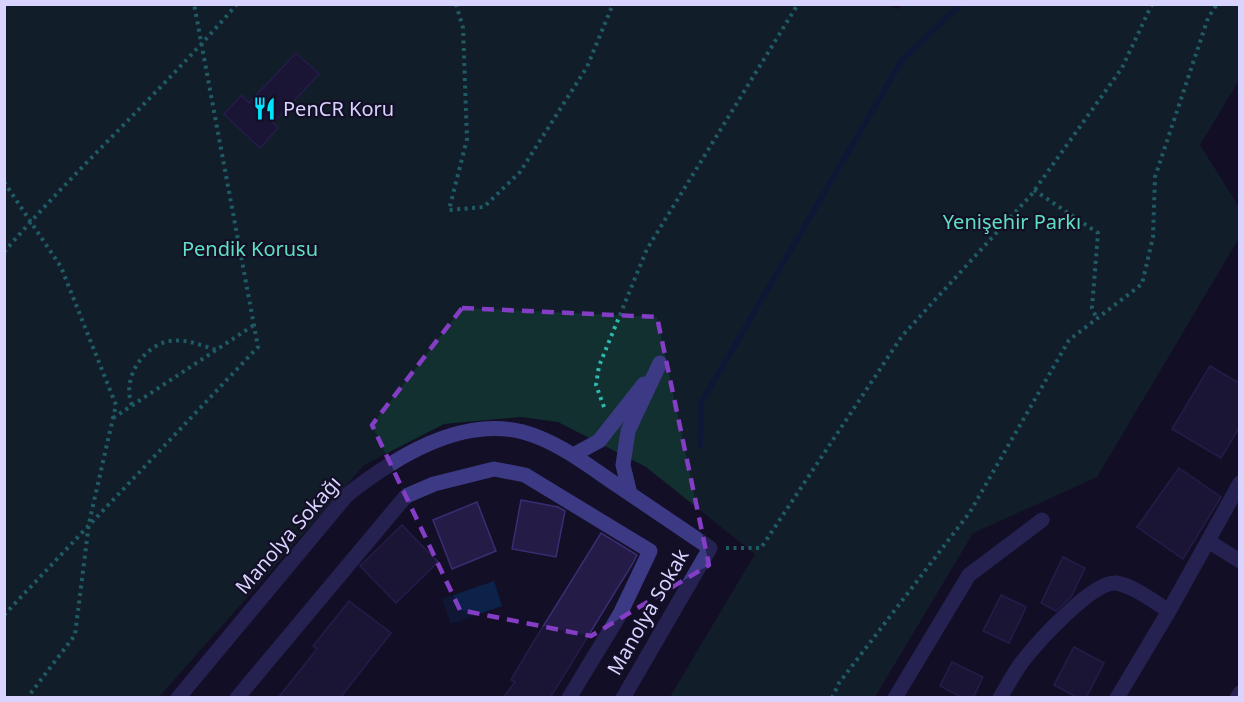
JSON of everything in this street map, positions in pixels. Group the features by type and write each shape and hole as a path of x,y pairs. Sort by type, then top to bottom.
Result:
{"street":[{"path":"573,455 599,441 660,363 628,431 623,465 630,494"},
{"name":"Manolya Sokağı","path":"178,698 347,495 382,468 447,437 490,429 523,432 561,447 710,548"},
{"path":"237,698 406,496 445,480 494,469 525,475 650,551 620,614 569,698"},
{"path":"1117,698 1169,611 1239,483"},
{"path":"896,698 969,575 1042,520"},
{"path":"1208,541 1239,561"},
{"name":"Manolya Sokak","path":"623,698 710,548"},
{"path":"1000,698 1030,652 1078,604 1107,584 1116,583 1169,611"},
{"path":"1237,698 1239,693"}],"path":[{"path":"4,615 258,347 194,4"},
{"path":"4,252 32,220 203,44 237,4"},
{"path":"456,4 463,28 467,139 449,210 484,207 519,172 587,67 613,4"},
{"path":"599,414 606,406 596,385 599,366 647,249 798,4"},
{"path":"710,548 761,548 902,336 1034,190 1122,68 1152,4"},
{"path":"832,698 839,683 970,512 1069,340 1142,284 1153,237 1155,177 1208,18 1217,4"},
{"path":"4,182 32,220 61,267 116,405 89,523 75,634 27,698"},
{"path":"1034,190 1098,233 1092,308 1097,319"},
{"path":"113,418 254,326"},
{"path":"132,405 128,394 129,379 146,355 165,342 191,341 216,350"}],"highlighted area":[{"path":"462,308 657,317 709,565 591,636 460,610 372,425"}],"green space":[{"name":"Pendik Korusu","path":"882,4 898,9 904,4 1239,5 1239,80 1200,145 1239,207 1239,238 1097,477 973,533 875,697 670,697 755,554 646,467 558,422 521,417 444,424 364,465 159,697 5,697 4,5"}],"water":[{"path":"494,581 502,606 451,624 442,599"}],"building":[{"path":"296,53 319,74 273,123 278,128 260,148 224,114 242,95 249,103"},
{"path":"1210,366 1239,383 1239,428 1221,458 1172,429"},
{"path":"1179,468 1221,497 1183,559 1137,527"},
{"path":"521,500 558,507 565,511 556,557 512,549"},
{"path":"477,502 496,551 452,569 433,520"},
{"path":"402,525 438,562 396,603 360,566"},
{"path":"601,533 637,555 633,563 550,698 503,698 515,682 511,680 531,646"},
{"path":"1063,557 1085,568 1071,597 1056,611 1041,603"},
{"path":"1001,595 1026,607 1009,643 983,631"},
{"path":"349,601 391,633 340,698 278,698 317,649 313,646"},
{"path":"1074,647 1104,663 1086,698 1078,698 1054,685"},
{"path":"952,662 983,677 973,698 963,698 940,686"}],"waterway":[{"path":"700,445 701,403 902,60 961,4"}],"place":[{"name":"PenCR Koru","path":"265,109"}],"park label":[{"name":"Yenişehir Parkı","path":"1012,222"}]}
